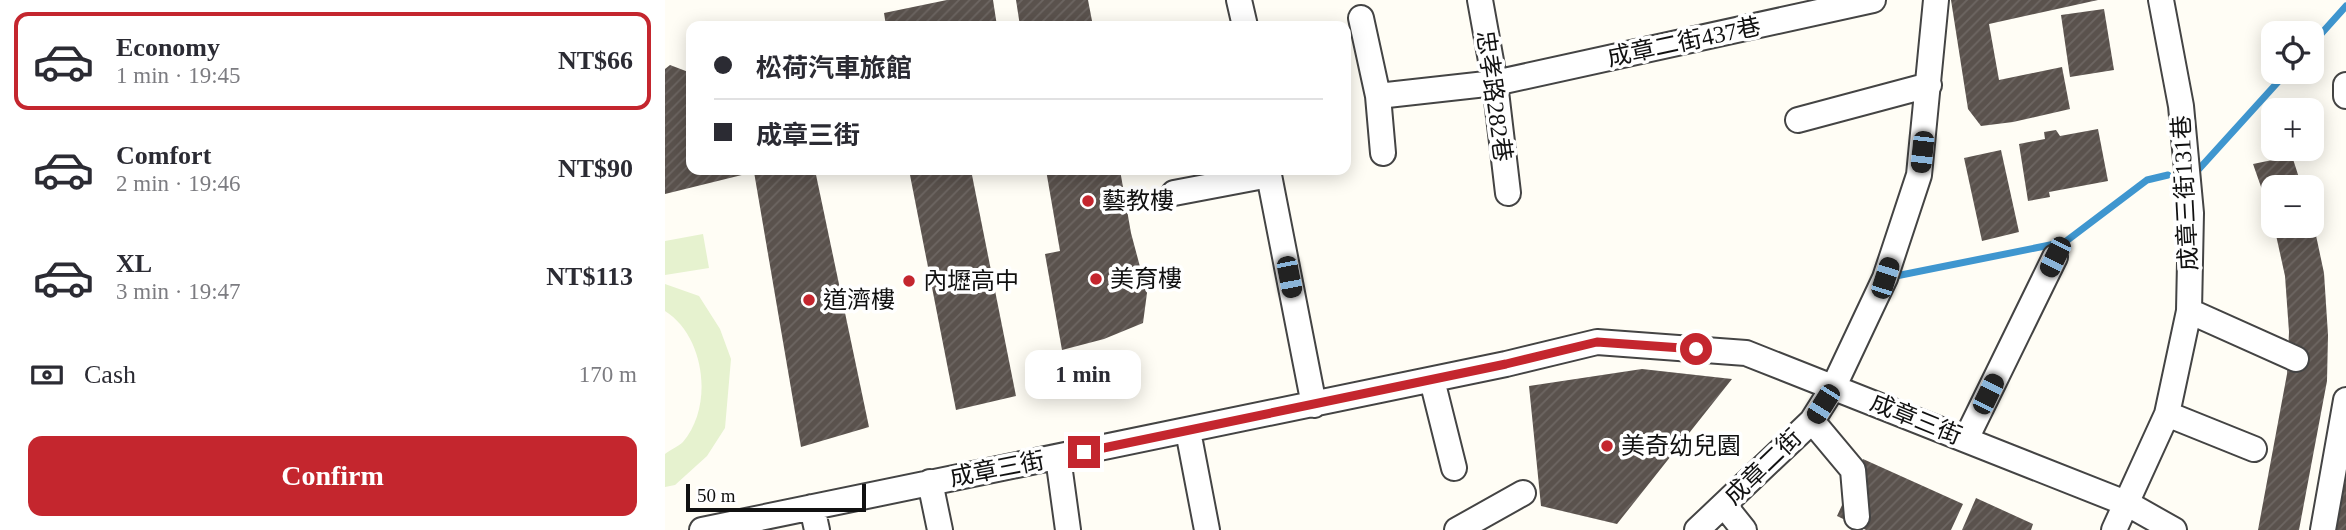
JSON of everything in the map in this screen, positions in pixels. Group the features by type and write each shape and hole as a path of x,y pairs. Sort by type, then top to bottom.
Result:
{"street":[{"path":"1239,0 1244,21"},
{"name":"忠孝路282巷","path":"1480,0 1495,83 1508,193"},
{"name":"成章二街437巷","path":"1378,96 1495,83 1873,0"},
{"name":"成章二街","path":"1697,530 1812,421 1834,386 1885,278 1919,175 1936,0"},
{"name":"成章三街131巷","path":"2114,530 2167,414 2189,311 2191,212 2181,106 2161,0"},
{"path":"1361,18 1378,96 1383,153"},
{"path":"1798,120 1929,85"},
{"path":"2346,86 2346,96"},
{"path":"1174,193 1255,175"},
{"path":"1270,175 1314,405"},
{"path":"1966,439 2055,257"},
{"path":"2189,311 2296,359"},
{"name":"成章三街","path":"702,530 814,519 930,482 1314,405 1597,342 1746,353 2128,504 2174,530"},
{"path":"1432,380 1454,468"},
{"path":"2323,530 2346,400"},
{"path":"2167,414 2254,449"},
{"path":"1812,421 1853,470 1857,517"},
{"path":"1188,431 1207,530"},
{"path":"1058,457 1068,530"},
{"path":"930,482 940,530"},
{"path":"1457,530 1523,493"},
{"path":"1724,505 1744,530"}],"green space":[{"path":"703,234 709,268 665,275 665,241"},
{"path":"665,284 699,296 720,329 731,359 725,428 707,456 675,485 665,487 665,454 683,442 693,427 699,410 701,372 689,337 679,322 665,311"}],"building":[{"path":"947,0 993,0 996,21 885,21 884,13"},
{"path":"1016,0 1088,0 1092,21 1019,21"},
{"path":"1951,0 2098,0 1989,24 1999,80 2062,67 2070,109 1981,126 1968,109"},
{"path":"2104,9 2114,70 2070,77 2061,15"},
{"name":"道濟樓","path":"670,65 686,71 686,175 742,175 665,194 665,69"},
{"path":"2098,129 2108,181 2049,192 2050,197 2028,201 2019,144 2045,139 2044,132 2056,130 2060,136"},
{"path":"2001,150 2019,232 1982,241 1964,158"},
{"path":"2294,161 2298,175 2261,175 2261,187 2253,164"},
{"name":"道濟樓","path":"755,175 816,175 869,427 801,447"},
{"path":"910,175 972,175 1016,396 956,410"},
{"name":"美育樓","path":"1047,175 1121,175 1131,233 1147,293 1143,323 1104,339 1062,350 1045,254 1060,251"},
{"path":"2277,238 2317,238 2324,273 2328,335 2327,381 2299,530 2258,530 2287,374 2289,332 2285,276"},
{"name":"美奇幼兒園","path":"1642,369 1732,379 1617,524 1541,506 1529,386"},
{"path":"1863,459 1963,504 1951,530 1866,530 1837,516"},
{"path":"2346,467 2346,530 2333,530"},
{"path":"1976,498 2033,524 2031,530 1962,530"}],"waterway":[{"path":"2324,31 2346,6"},
{"path":"2199,169 2276,84"},
{"path":"1891,277 2065,242 2147,180 2168,175"}],"place":[{"name":"藝教樓","path":"1088,201"},
{"name":"美育樓","path":"1096,279"},
{"name":"內壢高中","path":"909,281"},
{"name":"道濟樓","path":"809,300"},
{"name":"美奇幼兒園","path":"1607,446"}],"route":[{"path":"1084,452 1506,364 1597,342 1696,349"}]}
